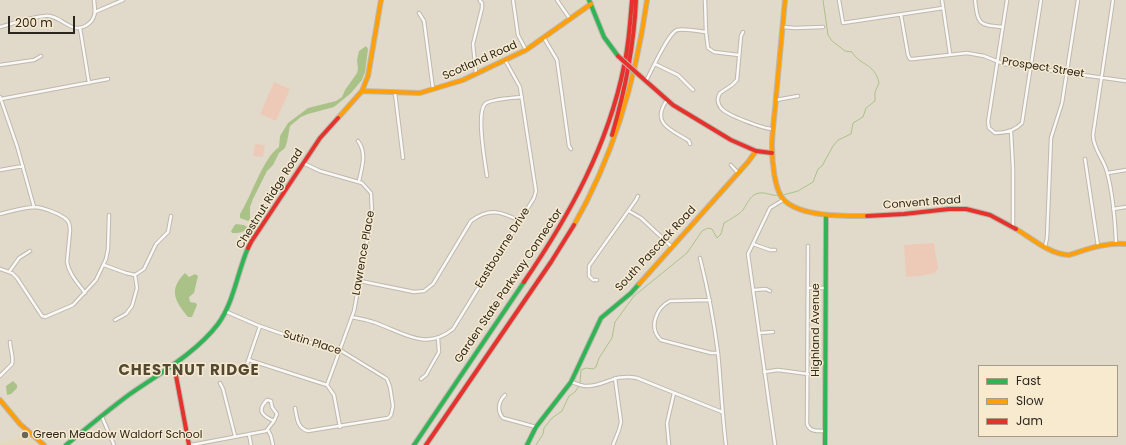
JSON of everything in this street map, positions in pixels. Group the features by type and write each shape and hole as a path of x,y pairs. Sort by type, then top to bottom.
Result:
{"main road":[{"name":"Chestnut Ridge Road","path":"66,445 129,395 174,365 213,330 227,312 243,260 251,242 320,138 355,101 362,91 367,80 370,66 381,0"},
{"name":"Garden State Parkway Connector","path":"414,445 548,247 580,191 600,147 614,109 625,62 632,14 632,0"},
{"path":"595,185 613,134 625,87 632,47 636,0"},
{"path":"595,185 615,137 629,94 640,46 647,0"},
{"path":"783,199 779,191 772,153 786,0"},
{"name":"Scotland Road","path":"362,91 420,93 463,80 526,50 570,19 590,2"},
{"path":"590,2 609,46 667,100 731,140 756,151 772,153"},
{"name":"South Pascack Road","path":"527,445 536,427 571,382 600,318 631,293 739,173 756,151"},
{"name":"Garden State Parkway Connector","path":"426,445 555,254 579,216 595,185"},
{"name":"Convent Road","path":"783,199 793,208 826,215 890,215 964,209 973,210 982,212 1013,228 1057,254 1069,255 1116,242 1126,244"},
{"name":"Highland Avenue","path":"825,445 826,215"},
{"path":"174,365 190,445"},
{"path":"0,400 8,412 44,445"}],"street":[{"path":"0,26 45,16 55,17 71,27 80,28 90,22 95,16 94,0"},
{"path":"95,12 123,0"},
{"path":"513,0 518,35 526,50"},
{"path":"556,0 570,19"},
{"path":"705,0 708,48 714,52 739,55"},
{"path":"839,0 843,23 943,8"},
{"path":"942,0 950,54"},
{"path":"975,0 979,20 988,26 1002,28"},
{"path":"1006,0 988,125 991,131 995,132 1011,131 1016,129 1022,123 1041,0"},
{"path":"1045,247 1047,238 1051,138 1060,113 1078,0"},
{"path":"1113,0 1093,142 1108,173 1116,242"},
{"path":"476,73 472,44 482,8 482,3 480,1"},
{"path":"419,13 424,21 433,90"},
{"name":"Prospect Street","path":"901,15 908,55 913,59 967,52 984,56 1004,64 1126,81"},
{"path":"783,27 823,27"},
{"path":"80,28 89,83"},
{"path":"646,81 668,39 674,32 681,30 706,32"},
{"path":"743,32 741,36 737,80 732,86 720,93 718,101 719,106 727,112 761,128 773,129"},
{"path":"544,38 557,60 569,146 571,149"},
{"path":"0,65 34,60 41,56"},
{"name":"Eastbourne Drive","path":"438,338 453,329 534,198 536,191 520,87 505,60"},
{"path":"655,64 678,75 693,90"},
{"path":"34,207 17,146 0,98 108,79"},
{"path":"394,92 403,158"},
{"path":"487,176 480,119 483,108 485,104 490,101 522,96"},
{"path":"776,100 798,96"},
{"path":"667,100 660,111 662,121 666,127 689,141 690,144"},
{"path":"1011,131 1013,169 1013,228"},
{"path":"303,163 320,171 359,181 364,155 362,146 358,140"},
{"path":"1085,159 1098,246"},
{"path":"731,165 739,173"},
{"path":"0,170 23,166"},
{"path":"1108,173 1126,170"},
{"name":"Lawrence Place","path":"327,385 352,316 372,213 373,202 371,193 359,181"},
{"path":"597,280 593,280 589,276 589,266 629,211 638,196"},
{"path":"774,445 748,254 770,208 783,199"},
{"path":"0,214 34,207 62,216 68,220 70,227 67,262 68,267 73,278 85,293"},
{"path":"1113,209 1126,207"},
{"path":"629,211 641,218 672,247"},
{"path":"360,281 414,292 424,290 433,284 471,221 475,218 485,213 498,212 520,221"},
{"path":"0,270 10,272 17,278 42,316 45,317 73,305 96,280 104,265 108,250 109,215"},
{"path":"104,265 135,275 144,270 156,244 168,232 172,216"},
{"path":"753,244 770,250 775,250"},
{"path":"808,246 807,424 809,428 813,430 825,431"},
{"path":"10,272 19,258 30,251"},
{"path":"700,258 710,300 718,353 726,445"},
{"path":"115,320 126,314 132,306 137,288 135,275"},
{"path":"808,288 825,288"},
{"path":"753,290 766,289 770,291"},
{"path":"710,300 670,301 657,312 654,328 661,340 711,353 718,353"},
{"name":"Sutin Place","path":"227,312 294,338 340,350 353,357 387,379 393,406 391,415 388,418 311,431 305,431 299,426 295,408"},
{"path":"352,316 374,322 416,339 431,340 438,338 439,352 426,375 421,379"},
{"path":"244,373 260,326"},
{"path":"759,333 773,332"},
{"path":"0,376 12,364 13,353 10,348 10,342"},
{"path":"249,360 327,385 334,396 340,427"},
{"path":"764,372 778,370 808,374"},
{"path":"571,382 579,385 590,386 615,378 630,376 722,412"},
{"path":"613,445 621,422 615,378"},
{"path":"220,383 223,389 235,436"},
{"path":"669,445 667,423 674,392"},
{"path":"505,395 499,404 500,414 503,418 536,427"},
{"path":"190,445 268,430 274,421 277,414 272,407 271,401 267,400 262,408 262,413 265,417 274,421"},
{"path":"102,417 114,445"},
{"path":"268,430 273,445"},
{"path":"249,434 251,445"}],"shaded area":[{"path":"366,46 368,49 365,72 362,80 351,93 334,107 301,117 290,126 285,148 279,153 273,165 267,171 253,199 250,207 250,220 248,221 240,218 240,214 263,169 273,152 279,147 280,136 288,123 308,108 336,101 342,97 357,73 359,51"},
{"path":"274,82 290,89 276,121 260,114"},
{"path":"255,144 265,145 263,157 253,156"},
{"path":"236,224 247,227 243,232 232,233 231,231"},
{"path":"934,243 938,268 935,273 906,277 904,245"},
{"path":"185,273 189,277 195,274 198,276 194,293 189,297 190,302 196,303 197,305 192,317 188,317 183,311 175,295 176,285"},
{"path":"13,381 17,385 17,388 11,394 7,395 6,386"},
{"name":"Green Meadow Waldorf School","path":"26,431 43,445 0,445 1,443 13,439"}],"waterway":[{"path":"783,195 798,191 813,182 818,169 822,166 833,146 838,140 851,134 853,123 863,117 866,108 875,101 875,92 879,83 874,71 859,60 852,52 845,51 832,41 828,35 823,0"},
{"path":"580,383 581,370 586,368 593,369 596,367 599,358 612,338 615,322 634,296 687,253 702,231 708,228 712,229 717,238 721,234 724,223 742,212 754,195 757,193 780,195"},
{"path":"536,445 543,434 544,428 552,418 562,411 569,396 575,392 579,386"}],"traffic: fast":[{"path":"589,0 604,37 618,56"},
{"path":"825,445 826,215"},
{"path":"66,445 122,400 188,353 209,334 218,324 228,306 248,248"},
{"path":"414,445 524,282"},
{"path":"527,445 536,427 571,382 601,318 631,293 639,284"}],"traffic: slow":[{"path":"338,118 362,91 368,76 381,0"},
{"path":"574,225 601,171 612,144 637,59 647,0"},
{"path":"785,0 772,140 773,167 778,190 781,197 785,201 802,210 813,213 867,216"},
{"path":"362,91 420,93 463,80 526,50 591,4"},
{"path":"639,284 748,162 756,151"},
{"path":"1016,229 1048,249 1069,255 1104,245 1126,244"},
{"path":"0,400 20,424 44,445"}],"traffic: jam":[{"path":"524,282 541,257 571,206 585,179 608,124 617,96 626,58 632,0"},
{"path":"612,135 628,68 636,0"},
{"path":"618,56 639,75"},
{"path":"639,75 673,105 731,140 756,151 772,153"},
{"path":"248,248 320,138 338,118"},
{"path":"867,216 966,209 990,215 1016,229"},
{"path":"426,445 551,262 574,225"},
{"path":"174,365 189,445"}],"place":[{"name":"Green Meadow Waldorf School","path":"25,435"}],"district":[{"name":"CHESTNUT RIDGE","path":"189,371"}]}
